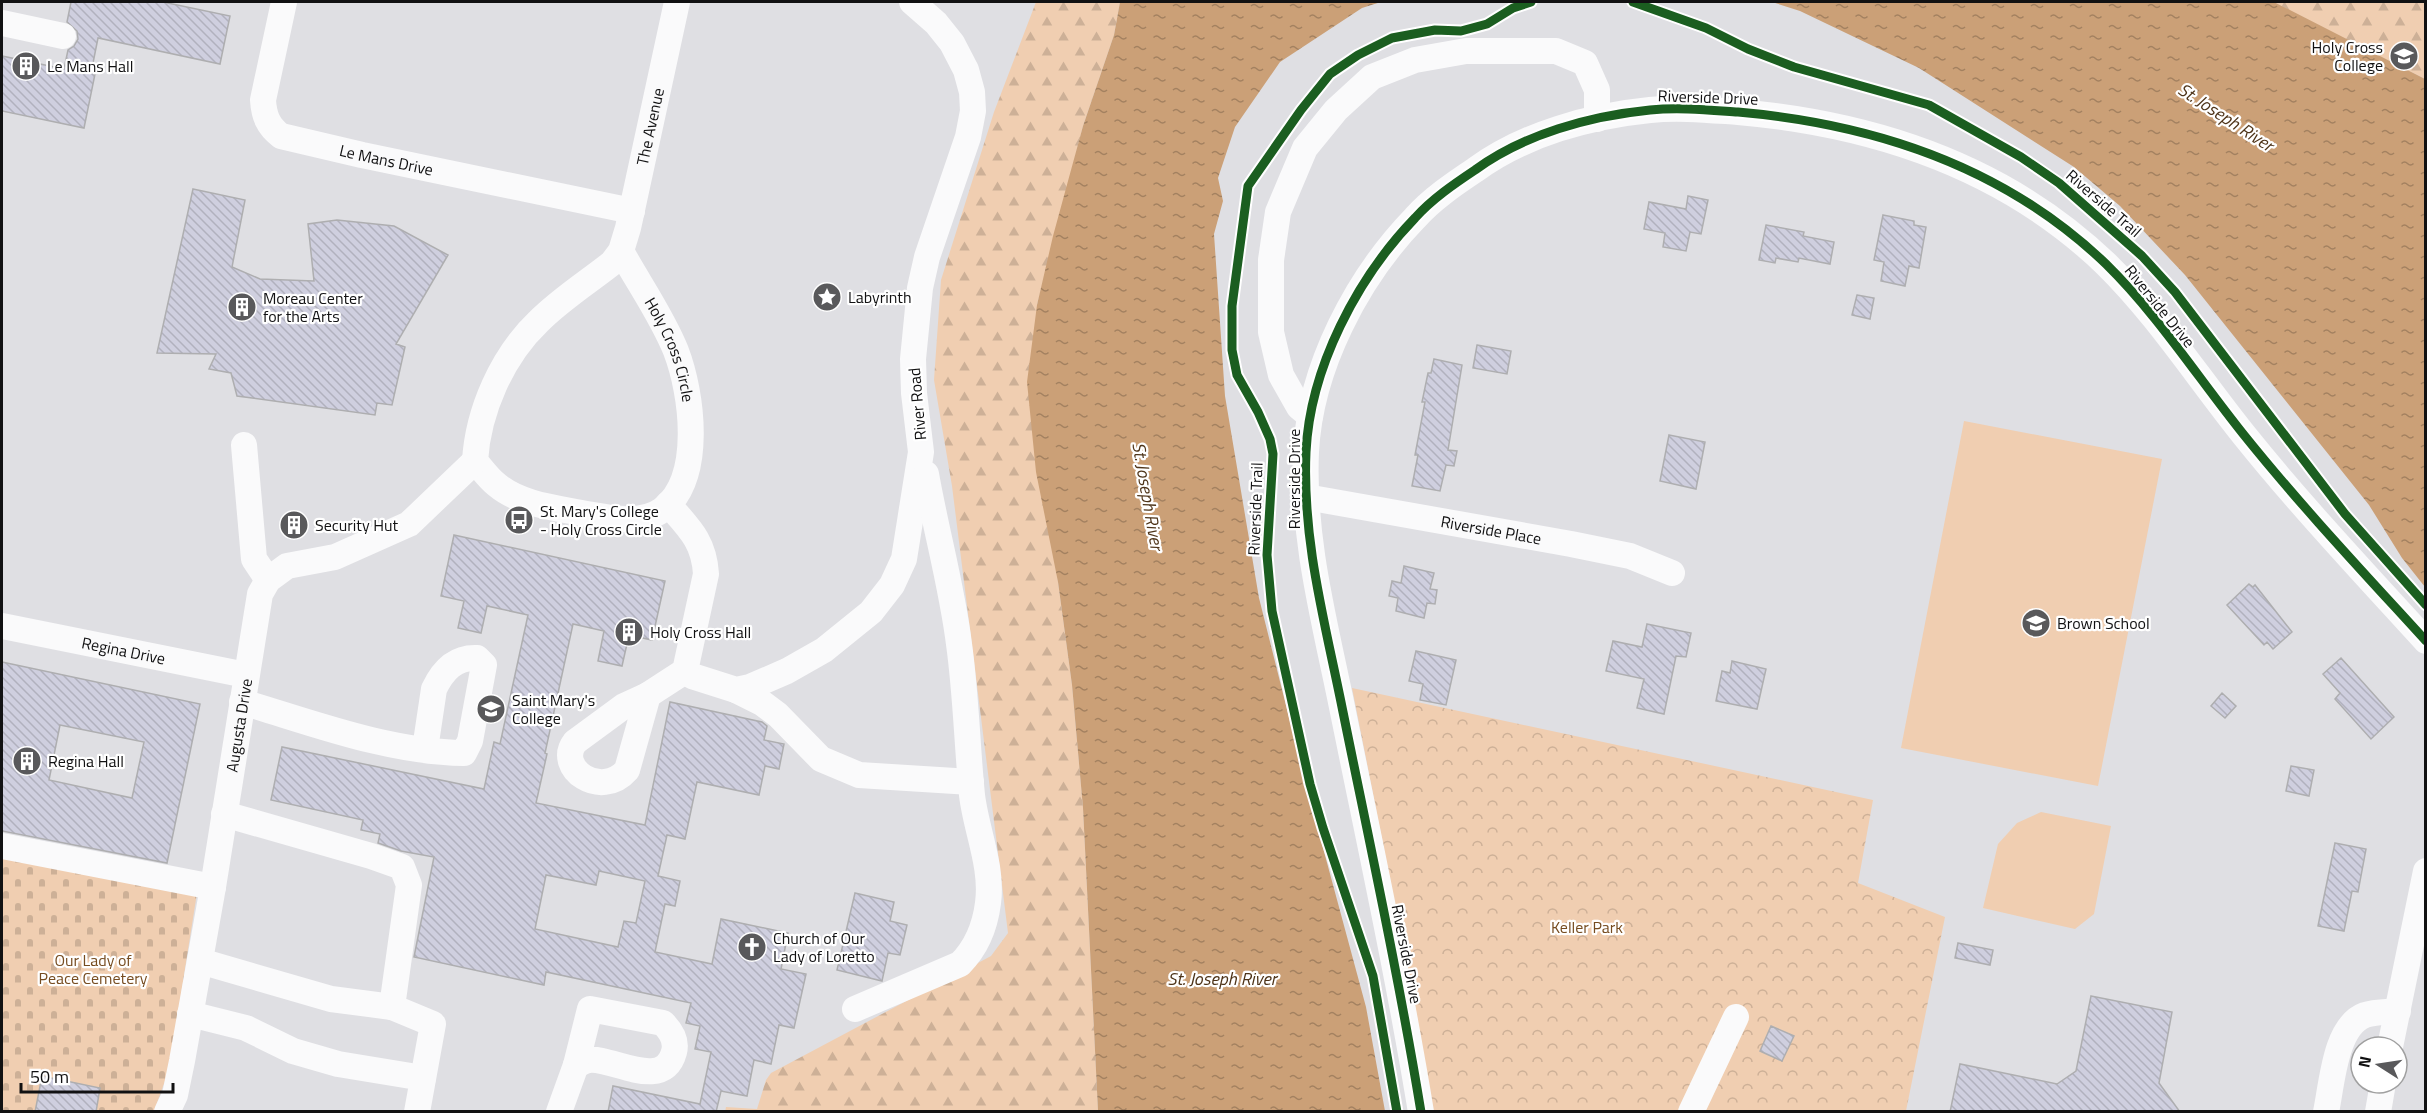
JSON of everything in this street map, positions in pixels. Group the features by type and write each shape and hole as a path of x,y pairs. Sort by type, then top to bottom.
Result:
{"street":[{"name":"Le Mans Drive","path":"284,2 263,100 264,114 271,129 281,136 632,211"},
{"name":"The Avenue","path":"621,252 677,2"},
{"name":"River Road","path":"736,690 750,687 787,671 824,650 871,612 892,585 904,559 921,452 914,393 913,359 920,288 927,257 968,137 973,111 972,92 966,70 952,43 936,23 912,2"},
{"path":"2,23 63,36"},
{"path":"1310,416 1299,406 1281,375 1271,332 1272,260 1278,212 1287,190 1305,148 1336,110 1372,77 1415,60 1466,51 1556,51 1585,63 1597,90 1597,119"},
{"name":"Riverside Drive","path":"1421,1112 1410,1044 1345,720 1317,596 1309,540 1306,450 1316,387 1328,354 1348,312 1368,279 1417,216 1466,176 1513,146 1597,119 1650,110 1694,108 1772,115 1875,135 1928,153 2009,190 2077,238 2128,288 2246,438 2426,641"},
{"path":"244,445 254,559 268,580 287,566 335,557 409,524 475,461 476,442 486,408 500,374 517,346 538,321 612,263 621,252"},
{"name":"Holy Cross Circle","path":"621,252 672,342 684,375 689,399 691,436 687,470 678,494 668,504"},
{"path":"855,1009 960,963 970,954 979,939 989,901 988,881 971,782 959,642 947,569 921,452"},
{"path":"475,461 497,485 522,499 555,508 615,519 641,518 662,511 668,504 691,530 702,546 705,557 704,585 685,671 648,695"},
{"name":"Riverside Place","path":"1306,497 1630,556 1672,573"},
{"name":"Augusta Drive","path":"167,1112 175,1095 200,961 257,606 260,594 268,580"},
{"name":"Regina Drive","path":"2,626 246,675"},
{"path":"685,671 692,676 736,690 762,703 778,715 822,759 842,769 859,775 971,782"},
{"path":"242,702 373,740 425,749"},
{"path":"224,814 402,867 409,885 392,1007"},
{"path":"2,846 213,887"},
{"path":"2393,1035 2426,871"},
{"path":"200,961 330,999 392,1007 433,1024 417,1112"},
{"path":"2326,1112 2338,1053 2345,1032 2365,1015 2398,1011"},
{"path":"190,1014 246,1028 293,1051 338,1064 423,1078"},
{"path":"1691,1112 1736,1017"},
{"path":"559,1112 576,1065"},
{"path":"2378,1112 2381,1095"}],"green space":[{"path":"1036,2 1120,2 1114,35 1083,126 1037,305 1058,582 1072,685 1083,808 1098,1111 725,1112 726,1107 757,1109 766,1080 771,1073 991,956 1008,933 952,486 934,380 941,280 994,112"},
{"name":"Holy Cross College","path":"2274,2 2425,2 2425,79 2288,10"},
{"path":"1964,421 2162,459 2098,786 1901,748"},
{"name":"Keller Park","path":"1352,688 1873,800 1858,883 1945,917 1906,1111 1433,1111 1415,1005"},
{"path":"2041,812 2111,826 2094,914 2075,929 1983,908 1998,844 2017,823"},
{"name":"Our Lady of Peace Cemetery","path":"2,854 197,893 169,1070 154,1111 2,1111"}],"water":[{"name":"St. Joseph River","path":"1120,2 1381,2 1362,8 1280,62 1235,127 1218,178 1223,201 1214,234 1225,396 1259,598 1306,785 1366,1007 1385,1111 1098,1111 1083,808 1072,685 1058,582 1036,472 1027,382 1037,305 1053,236 1083,126 1114,35"},
{"name":"St. Joseph River","path":"1772,2 2274,2 2425,79 2425,587 2402,558 2369,505 2185,275 2120,206 2074,167 1919,68 1800,11"}],"building":[{"name":"Le Mans Hall","path":"71,2 163,2 230,16 220,64 98,38 91,73 95,74 84,128 2,111 2,56 64,69 68,50 78,39 77,31 67,22"},
{"path":"193,189 245,200 232,267 260,279 314,281 308,224 337,220 394,226 448,255 396,344 405,347 392,405 377,403 375,415 237,396 231,373 209,369 216,354 157,353"},
{"path":"1688,196 1708,200 1701,234 1690,232 1686,251 1663,247 1665,233 1644,229 1649,202 1686,209"},
{"path":"1883,215 1914,221 1914,225 1926,227 1919,268 1909,266 1905,286 1881,281 1884,262 1874,260"},
{"path":"1766,225 1804,232 1803,236 1834,242 1830,264 1799,258 1798,262 1776,258 1775,263 1759,260"},
{"path":"1857,295 1874,298 1870,319 1852,315"},
{"path":"1477,345 1511,351 1507,374 1473,368"},
{"path":"1434,359 1462,365 1448,450 1457,451 1454,466 1446,465 1440,491 1412,486 1425,402 1422,402 1428,373 1431,373"},
{"path":"1669,435 1705,442 1696,489 1660,481"},
{"name":"Security Hut","path":"302,515 305,531 286,534 283,518"},
{"path":"454,535 665,581 652,640 629,635 622,666 598,661 604,631 573,624 536,803 645,825 670,702 762,722 767,726 764,740 784,744 779,769 765,766 759,795 697,782 685,839 667,835 658,876 680,881 675,906 665,904 655,952 712,964 721,919 788,933 781,969 806,974 794,1028 779,1025 771,1064 754,1060 747,1096 721,1091 716,1112 608,1112 613,1086 700,1104 711,1052 695,1049 700,1026 686,1023 691,1003 546,972 544,985 414,957 434,857 401,851 378,843 380,834 361,830 363,820 271,800 282,747 484,789 494,742 500,744 528,615 487,606 481,633 458,628 464,601 441,596","holes":["599,871 645,881 636,923 624,921 618,947 535,929 546,875 596,885"]},
{"path":"1404,566 1434,573 1430,589 1437,590 1435,604 1427,603 1424,618 1396,611 1398,598 1389,596 1392,581 1401,583"},
{"path":"2249,584 2253,587 2255,585 2292,632 2273,649 2267,642 2264,645 2227,605"},
{"path":"1647,624 1691,633 1686,657 1676,656 1664,714 1637,708 1644,679 1606,671 1613,641 1642,647"},
{"path":"1416,651 1456,660 1446,705 1420,700 1423,684 1409,681"},
{"path":"2341,658 2394,717 2371,739 2335,699 2340,693 2323,674"},
{"path":"1732,661 1766,669 1757,709 1716,701 1722,671 1730,673"},
{"name":"Regina Hall","path":"2,662 200,704 167,863 2,831","holes":["60,725 144,742 132,798 49,780"]},
{"path":"2222,693 2236,706 2225,718 2211,706"},
{"path":"2291,766 2314,770 2309,796 2286,791"},
{"path":"2335,843 2366,849 2358,892 2352,891 2344,931 2318,926"},
{"path":"855,893 894,902 890,921 907,925 900,955 888,953 882,981 837,970"},
{"path":"1958,943 1993,950 1990,965 1955,958"},
{"path":"2091,996 2172,1012 2159,1083 2180,1112 1950,1112 1960,1064 2057,1084 2076,1071"},
{"path":"1771,1026 1794,1036 1782,1061 1760,1051"},
{"path":"42,1076 100,1088 96,1112 35,1112"}],"cycle path":[{"name":"Riverside Trail","path":"1397,1112 1373,976 1310,784 1272,611 1267,555 1273,454 1270,439 1258,412 1237,375 1232,350 1232,306 1248,186 1301,110 1330,74 1358,55 1392,38 1435,30 1461,31 1487,24 1513,8 1531,2"},
{"name":"Riverside Trail","path":"1633,2 1706,28 1748,49 1794,67 1929,105 2021,157 2059,183 2142,256 2175,292 2345,514 2426,605"},
{"path":"1421,1112 1394,962 1311,551 1306,485 1309,420 1327,357 1340,326 1374,268 1429,204 1467,175 1515,146 1581,122 1627,113 1661,109 1738,112 1839,127 1936,156 1981,176 2025,201 2067,230 2125,283 2266,461 2426,641"}],"place":[{"name":"Holy Cross College","path":"2404,56"},
{"name":"Le Mans Hall","path":"26,66"},
{"name":"Labyrinth","path":"827,297"},
{"name":"Moreau Center for the Arts","path":"242,307"},
{"name":"St. Mary's College - Holy Cross Circle","path":"519,520"},
{"name":"Security Hut","path":"294,525"},
{"name":"Brown School","path":"2036,623"},
{"name":"Holy Cross Hall","path":"629,632"},
{"name":"Saint Mary's College","path":"491,709"},
{"name":"Regina Hall","path":"27,761"},
{"name":"Church of Our Lady of Loretto","path":"752,947"}]}
